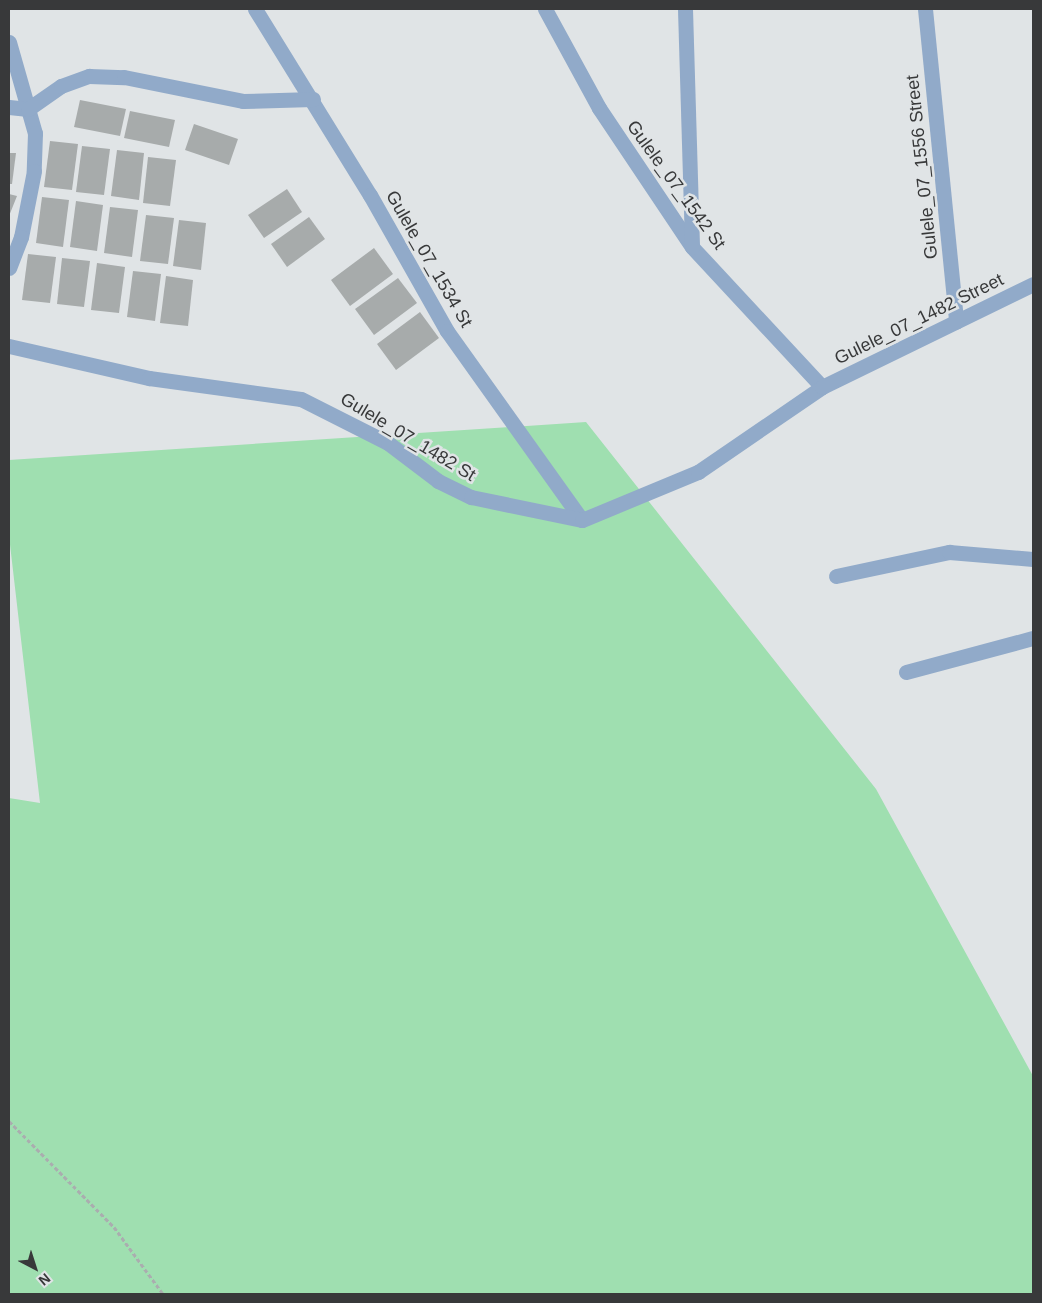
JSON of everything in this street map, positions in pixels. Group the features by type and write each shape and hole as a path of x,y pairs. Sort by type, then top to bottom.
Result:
{"street":[{"name":"Gulele_07_1534 St","path":"255,9 313,99 447,331 582,520"},
{"name":"Gulele_07_1542 St","path":"545,9 599,108 692,247 822,387"},
{"path":"684,9 692,247"},
{"name":"Gulele_07_1556 Street","path":"925,9 956,322"},
{"path":"9,42 35,133 34,171 21,237 9,268"},
{"path":"9,107 28,109 61,86 89,76 124,77 243,101 313,99"},
{"name":"Gulele_07_1482 Street","path":"822,387 1033,284"},
{"name":"Gulele_07_1482 St","path":"9,346 149,378 301,399 388,443 438,481 471,497 582,520"},
{"path":"582,520 698,472 822,387"},
{"path":"836,576 949,552 1033,559"},
{"path":"906,672 1033,638"}],"path":[{"path":"9,1121 114,1227 163,1294"}],"green space":[{"path":"586,422 876,789 1033,1076 1033,1294 9,1294 9,798 40,803 9,536 9,460"}],"building":[{"path":"80,100 126,109 120,136 74,127"},
{"path":"130,111 175,120 169,147 124,138"},
{"path":"194,124 238,139 229,165 185,150"},
{"path":"50,141 78,144 72,190 44,187"},
{"path":"82,146 110,149 104,195 76,192"},
{"path":"117,150 144,153 139,200 111,196"},
{"path":"9,153 16,153 12,184 9,184"},
{"path":"148,157 176,160 170,206 143,203"},
{"path":"287,189 302,212 264,238 248,215"},
{"path":"9,194 17,196 9,216"},
{"path":"42,197 69,200 63,247 36,243"},
{"path":"76,201 103,205 97,251 70,247"},
{"path":"110,207 138,210 132,257 104,253"},
{"path":"146,215 174,218 168,264 140,261"},
{"path":"309,217 325,239 287,267 271,244"},
{"path":"179,220 206,223 201,270 173,266"},
{"path":"374,248 393,274 350,306 331,280"},
{"path":"28,254 56,257 50,303 22,300"},
{"path":"62,258 90,261 84,307 57,304"},
{"path":"97,263 125,267 119,313 91,310"},
{"path":"133,271 161,274 155,321 127,317"},
{"path":"166,276 193,280 188,326 160,323"},
{"path":"398,278 417,303 374,335 355,309"},
{"path":"420,312 439,338 396,370 377,344"}]}
